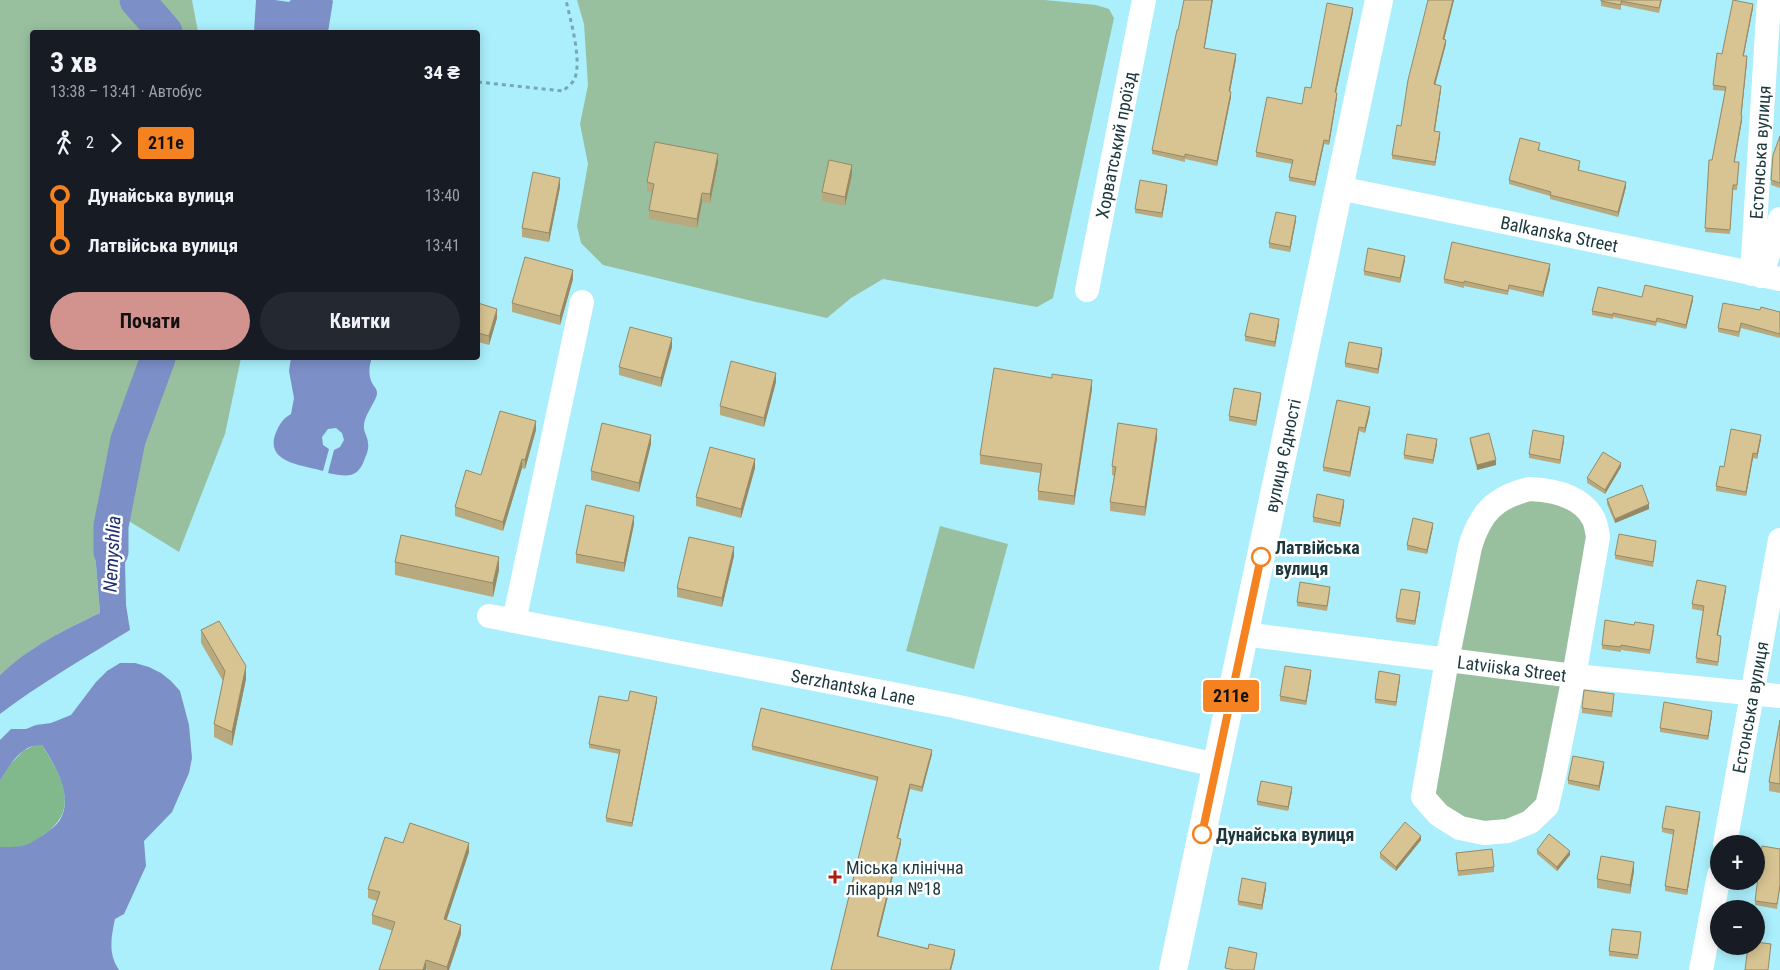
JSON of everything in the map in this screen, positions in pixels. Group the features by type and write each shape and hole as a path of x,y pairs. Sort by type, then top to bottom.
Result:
{"main road":[{"name":"вулиця Єдності","path":"1173,970 1379,0"}],"street":[{"name":"Хорватський проїзд","path":"1087,290 1144,0"},
{"name":"Естонська вулиця","path":"1764,276 1770,0"},
{"name":"Balkanska Street","path":"1339,188 1764,276"},
{"path":"1764,276 1780,219"},
{"path":"514,621 582,302"},
{"path":"1530,489 1548,490 1566,495 1581,504 1593,518 1598,537 1574,676 1547,806 1530,822 1508,831 1484,833 1460,828 1439,815 1423,797 1447,660 1470,547 1475,529 1484,514 1497,502 1513,493 1530,489"},
{"name":"Естонська вулиця","path":"1727,835 1780,540"},
{"name":"Serzhantska Lane","path":"489,616 954,706 1216,765"},
{"name":"Latviiska Street","path":"1244,634 1574,676 1780,696"},
{"path":"1701,970 1716,890"}],"path":[{"path":"480,82 563,91 574,80 577,66 576,44 566,0"}],"green space":[{"path":"0,0 192,0 198,30 30,30 30,360 241,360 225,434 179,552 124,518 110,498 96,522 96,564 100,613 47,640 23,656 0,675"},
{"path":"577,0 1045,0 1096,5 1109,9 1114,18 1053,298 1037,307 883,279 851,298 827,318 603,265 581,243 577,226 588,164 580,124 588,85 584,24"},
{"path":"1530,489 1593,518 1547,806 1484,833 1423,797 1475,529"},
{"path":"940,526 1008,544 974,669 906,651"},
{"path":"35,745 42,745 60,779 64,790 65,802 63,813 57,823 34,841 20,847 0,847 0,781 9,766 23,751"}],"water":[{"path":"256,0 289,2 291,0 333,1 328,30 254,30"},
{"path":"291,360 372,360 370,377 377,393 366,416 364,425 368,441 368,451 362,465 355,473 346,476 328,473 334,450 340,447 344,440 342,433 336,428 328,429 322,437 323,445 329,449 323,471 288,461 276,452 274,444 275,435 281,423 291,414 294,398 289,371"},
{"path":"110,497 124,518 126,605 130,630 48,681 0,714 0,675 35,647 100,613 96,564 96,522"},
{"path":"120,663 135,663 149,667 161,673 180,691 189,725 192,758 189,773 172,812 144,841 146,866 124,914 115,919 112,952 119,970 0,970 0,847 24,845 46,833 60,820 64,811 65,801 64,791 57,771 42,745 35,745 22,752 12,762 0,781 0,740 11,729 26,729 36,725 51,723 71,715 96,682 107,671"}],"building":[{"path":"1184,0 1212,0 1204,48 1236,54 1229,91 1231,92 1217,161 1185,154 1185,157 1152,150"},
{"path":"1428,0 1453,0 1443,39 1446,40 1434,84 1441,86 1434,131 1440,132 1435,162 1392,155 1397,125 1401,126 1408,80"},
{"path":"1601,0 1661,0 1659,8 1621,1 1621,5"},
{"path":"1733,0 1753,4 1743,56 1747,56 1742,116 1734,162 1739,162 1737,185 1733,185 1730,230 1705,228 1709,160 1712,160 1726,87 1713,85 1717,53 1722,54"},
{"path":"1327,3 1353,8 1335,92 1337,93 1329,141 1324,140 1315,182 1289,177 1293,160 1256,152 1267,97 1302,104 1305,87 1311,88"},
{"path":"1780,136 1780,183 1771,180 1773,155"},
{"path":"1520,138 1540,143 1538,150 1580,161 1578,170 1626,182 1618,212 1550,195 1551,192 1509,180"},
{"path":"655,142 718,154 710,194 702,193 697,219 649,210 654,184 647,182"},
{"path":"829,160 852,165 845,197 822,192"},
{"path":"533,172 560,178 549,233 522,228"},
{"path":"1140,180 1167,185 1162,213 1135,209"},
{"path":"1276,212 1296,216 1290,247 1269,243"},
{"path":"1452,242 1550,264 1543,292 1509,285 1508,291 1464,281 1464,283 1444,279"},
{"path":"1368,248 1405,256 1400,278 1364,271"},
{"path":"525,257 573,270 560,316 512,303"},
{"path":"1645,285 1693,296 1686,325 1657,318 1656,322 1613,313 1613,315 1592,311 1598,287 1642,297"},
{"path":"1723,303 1760,310 1761,307 1780,312 1780,334 1741,323 1739,332 1718,328"},
{"path":"480,304 497,309 489,336 480,334"},
{"path":"1250,313 1279,319 1275,342 1245,336"},
{"path":"630,327 672,338 661,378 619,367"},
{"path":"1349,342 1382,348 1378,369 1345,363"},
{"path":"731,361 776,373 764,418 720,406"},
{"path":"994,368 1052,378 1052,374 1092,380 1074,496 1038,491 1042,464 980,455"},
{"path":"1234,388 1261,393 1256,421 1229,416"},
{"path":"1337,400 1370,407 1365,428 1359,427 1350,472 1323,467"},
{"path":"500,411 536,421 525,460 522,459 503,522 455,507 466,470 481,475"},
{"path":"602,423 651,435 639,483 591,471"},
{"path":"1118,423 1157,429 1145,507 1110,502 1116,467 1112,466"},
{"path":"1731,429 1761,435 1757,454 1753,453 1746,492 1716,486 1720,466 1724,467"},
{"path":"1533,430 1564,436 1560,460 1529,454"},
{"path":"1489,433 1496,460 1477,465 1470,438"},
{"path":"1407,434 1437,439 1433,460 1404,455"},
{"path":"710,447 755,459 741,509 696,497"},
{"path":"1603,452 1621,463 1605,490 1587,478"},
{"path":"1642,485 1649,504 1615,519 1607,499"},
{"path":"1317,494 1344,500 1340,523 1313,517"},
{"path":"586,505 634,516 624,563 576,554"},
{"path":"1413,518 1433,523 1427,550 1407,545"},
{"path":"1619,534 1656,541 1653,562 1615,555"},
{"path":"401,535 499,557 493,583 395,562"},
{"path":"689,537 734,547 722,598 677,588"},
{"path":"1697,580 1726,586 1717,635 1721,636 1718,662 1696,658 1704,606 1692,604"},
{"path":"1300,582 1330,587 1327,606 1297,602"},
{"path":"1401,589 1420,592 1415,621 1396,618"},
{"path":"1605,620 1634,625 1635,622 1654,625 1650,650 1621,645 1621,647 1602,645"},
{"path":"219,621 246,666 232,732 214,724 225,671 201,630"},
{"path":"1285,666 1311,670 1306,701 1280,696"},
{"path":"1379,671 1400,675 1396,702 1375,699"},
{"path":"1584,690 1614,694 1612,712 1582,708"},
{"path":"630,691 657,697 632,823 606,818 620,750 589,744 599,696 628,701"},
{"path":"1664,702 1712,711 1708,736 1660,728"},
{"path":"761,708 932,750 922,787 910,784 897,838 901,839 877,936 928,949 929,944 955,950 950,970 831,970 878,777 752,746"},
{"path":"1780,720 1780,784 1769,782"},
{"path":"1573,756 1604,762 1599,786 1568,780"},
{"path":"1261,781 1292,787 1288,807 1257,801"},
{"path":"1666,806 1700,812 1687,890 1665,886 1674,830 1662,828"},
{"path":"1405,822 1421,836 1396,867 1380,853"},
{"path":"410,823 469,843 444,919 461,925 447,967 426,960 423,970 379,970 395,922 372,915 380,892 368,889 385,837 403,843"},
{"path":"1549,834 1570,851 1557,867 1537,850"},
{"path":"1765,846 1780,849 1780,885 1777,904 1765,902 1765,900 1755,900 1756,890 1765,890"},
{"path":"1492,849 1494,867 1458,871 1456,853"},
{"path":"1601,856 1634,862 1630,885 1597,879"},
{"path":"1242,878 1266,883 1262,905 1238,901"},
{"path":"1612,929 1641,932 1638,955 1609,951"},
{"path":"1765,943 1771,944 1768,970 1745,970 1747,955 1765,955"},
{"path":"1229,947 1257,953 1254,970 1225,968"}],"waterway":[{"name":"Nemyshlia","path":"137,0 163,30"},
{"name":"Nemyshlia","path":"111,552 111,526 128,440 157,360"}],"bus line":[{"name":"211е","path":"1202,834 1261,557"}],"place":[{"name":"Латвійська вулиця","path":"1261,557"},
{"name":"Дунайська вулиця","path":"1202,834"},
{"name":"Міська клінічна лікарня №18","path":"835,877"}]}
